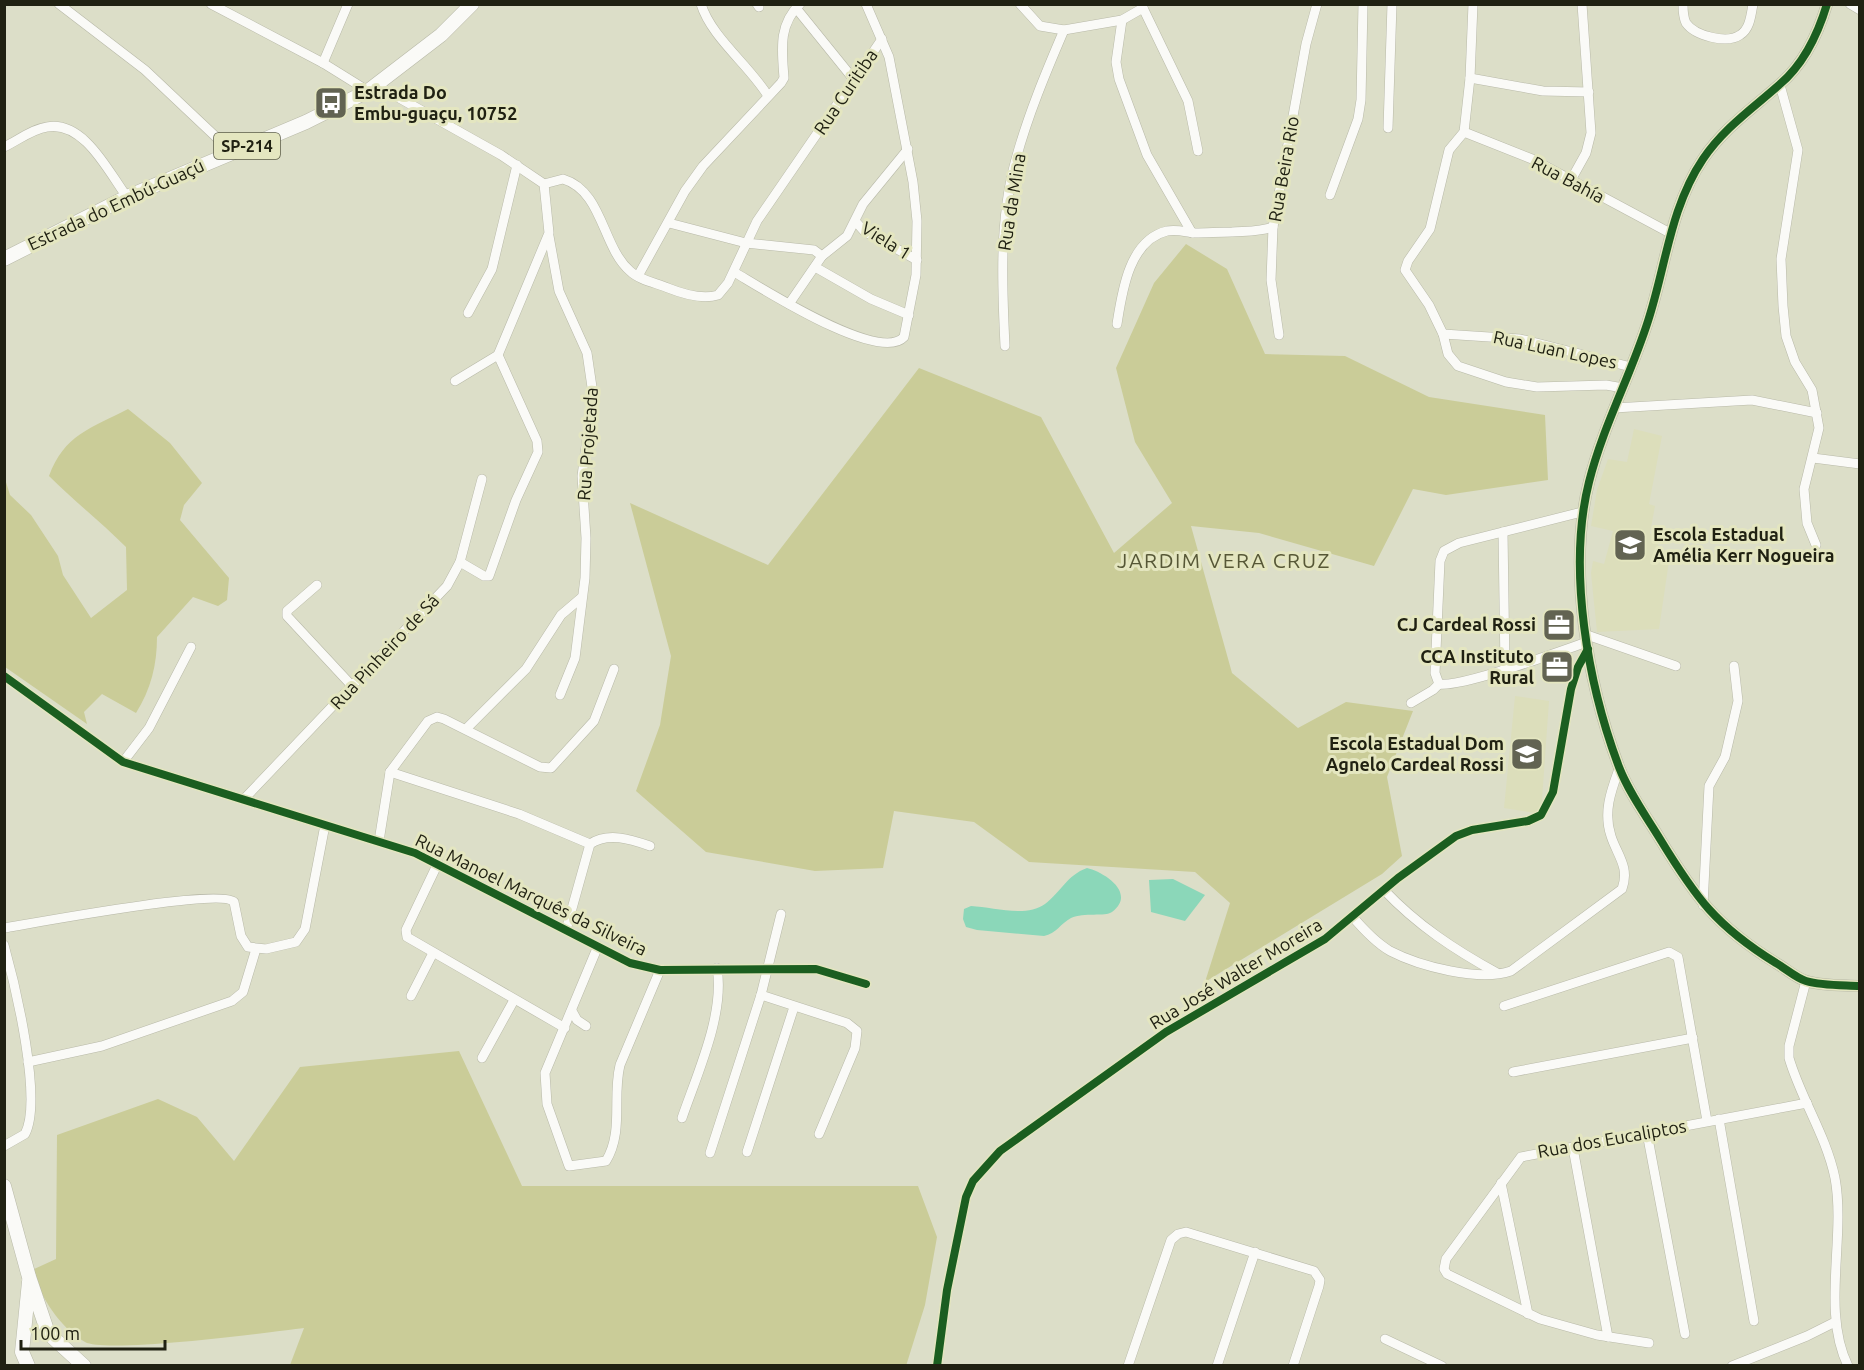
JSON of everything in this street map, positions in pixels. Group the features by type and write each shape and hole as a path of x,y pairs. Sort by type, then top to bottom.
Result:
{"main road":[{"name":"Estrada do Embú-Guaçú","path":"4,259 127,197 306,122 372,88 441,35 472,4"},
{"path":"5,1189 29,1277 48,1333 77,1362"},
{"path":"24,1361 29,1277"},
{"path":"24,1361 28,1337 33,1333 48,1333"}],"street":[{"path":"59,4 145,70 233,153"},
{"path":"211,4 517,165 544,184 563,179 581,190 596,210 624,264 638,276 685,191 703,166 784,78 782,33 798,6 855,81"},
{"path":"323,63 348,4"},
{"path":"701,4 718,34 749,68 768,96"},
{"path":"866,4 882,39"},
{"path":"1020,4 1040,26 1064,30 1122,20 1144,6 1188,101 1198,151"},
{"name":"Rua Beira Rio","path":"1279,334 1271,280 1273,228 1306,44 1317,4"},
{"path":"1330,195 1360,110 1363,4"},
{"path":"1388,128 1392,4"},
{"path":"1473,4 1470,78 1464,132 1449,150 1430,229 1408,261 1404,270 1407,278 1429,305 1443,334 1448,354 1458,366 1506,382 1537,387 1606,385 1623,388"},
{"path":"1571,180 1590,141 1589,92 1581,4"},
{"path":"1683,4 1683,16 1688,26 1710,37 1729,38 1739,36 1746,29 1753,4"},
{"path":"1827,4 1815,38 1805,55 1780,85 1754,103 1727,129 1704,157 1689,182 1670,233 1653,305 1597,455 1582,512 1582,593 1587,642 1603,717 1620,769 1630,790 1703,905 1731,932 1806,981 1860,986"},
{"path":"1850,4 1860,10"},
{"path":"1122,20 1116,62 1119,79 1147,155 1192,233"},
{"name":"Rua da Mina","path":"1005,346 1002,278 1012,180 1038,92 1064,30"},
{"name":"Rua Curitiba","path":"638,276 674,291 710,297 724,290 746,243 775,194 882,39"},
{"name":"Rua Curitiba","path":"789,304 832,327 881,341 901,340 909,315 917,260 917,221 908,149 889,57 882,39"},
{"path":"1470,78 1543,91 1589,92"},
{"path":"1780,85 1798,150 1781,260 1786,336 1795,362 1812,390 1817,413 1819,428 1804,489 1804,507 1816,545"},
{"path":"4,147 46,127 59,126 74,132 88,145 127,197"},
{"name":"Rua Bahía","path":"1464,132 1532,159 1670,233"},
{"path":"734,272 789,304 822,256 842,241 856,222 863,204 908,149"},
{"path":"468,313 492,269 517,165"},
{"name":"Rua Projetada","path":"544,184 549,233 560,291 587,353 593,394 582,476 586,563 575,658 560,695"},
{"name":"Viela 1","path":"856,222 864,231 917,260"},
{"path":"669,223 746,243 803,247 814,250 822,256"},
{"path":"1116,324 1123,289 1140,249 1157,235 1168,231 1192,233 1257,231 1273,228"},
{"name":"Rua Projetada","path":"498,355 549,233"},
{"path":"815,267 871,298 909,315"},
{"name":"Rua Luan Lopes","path":"1443,334 1520,339 1631,367"},
{"path":"455,381 498,355 537,441 538,452 516,500 489,576 484,576 460,562"},
{"path":"1614,408 1752,400 1817,413"},
{"path":"1813,458 1860,464"},
{"name":"Rua Pinheiro de Sá","path":"244,799 447,586 460,562 482,479"},
{"path":"1439,684 1435,673 1440,561 1444,551 1459,543 1582,512"},
{"path":"1503,532 1505,669"},
{"path":"317,585 287,611 287,616 353,687"},
{"path":"467,729 526,669 561,615 581,598"},
{"path":"1411,703 1439,684 1450,684 1505,669 1587,642 1676,666"},
{"name":"Rua José Walter Moreira","path":"936,1365 945,1300 966,1197 973,1181 985,1164 1166,1032 1325,939 1384,890 1456,836 1480,828 1528,821 1541,815 1553,792 1571,689 1587,642"},
{"path":"123,762 149,728 191,647"},
{"path":"1703,905 1709,786 1725,757 1738,701 1734,666"},
{"path":"379,841 390,772 432,718 444,718 540,767 551,768 594,721 614,669"},
{"name":"Rua Manoel Marquês da Silveira","path":"4,676 123,762 379,841 438,864 630,963 660,970 816,969 866,984"},
{"path":"1352,916 1372,938 1390,951 1454,971 1500,975 1523,963 1622,889 1624,867 1611,838 1607,805 1620,769"},
{"path":"390,772 519,814 590,844"},
{"path":"4,928 180,900 226,897 234,902 244,943 256,949 296,942 302,937 325,825"},
{"path":"566,930 590,844 598,839 618,837 650,846"},
{"path":"438,864 405,934 433,953 565,1028"},
{"path":"1384,890 1406,914 1441,941 1500,975"},
{"path":"710,1153 761,995 781,914"},
{"path":"4,945 18,992 28,1062 31,1113 29,1128 19,1140 4,1146"},
{"path":"598,946 545,1073 547,1104 569,1166 606,1161 616,1138 616,1087 620,1065 660,970"},
{"path":"28,1062 102,1046 232,1001 243,992 256,949"},
{"path":"1504,1006 1669,952 1678,957 1707,1121"},
{"path":"411,996 433,953"},
{"path":"682,1118 716,1010 720,990 717,968"},
{"path":"1806,981 1791,1035 1789,1058 1829,1153 1835,1180 1839,1243 1835,1322 1848,1365"},
{"path":"761,995 847,1023 857,1031 855,1048 819,1134"},
{"path":"482,1058 514,1000"},
{"path":"747,1152 794,1007"},
{"path":"572,1011 577,1020 586,1026"},
{"path":"1513,1072 1693,1038"},
{"name":"Rua dos Eucaliptos","path":"1648,1344 1608,1337 1528,1314 1447,1274 1444,1269 1446,1259 1521,1157 1807,1103"},
{"path":"1719,1119 1754,1321"},
{"path":"1647,1133 1685,1334"},
{"path":"1573,1148 1608,1337"},
{"path":"1501,1183 1528,1314"},
{"path":"1128,1365 1171,1240 1178,1234 1186,1232 1314,1271 1320,1281 1319,1286 1293,1365"},
{"path":"1217,1365 1255,1252"},
{"path":"1732,1365 1807,1336 1835,1322"},
{"path":"1385,1339 1442,1365"}],"shaded area":[{"path":"1186,244 1227,269 1265,354 1345,356 1429,397 1545,415 1548,480 1446,495 1413,489 1374,566 1259,533 1191,526 1232,673 1298,728 1346,702 1413,711 1387,777 1402,856 1382,874 1205,982 1230,903 1195,872 1029,862 974,822 894,811 883,868 815,871 706,852 636,791 660,725 671,656 630,503 768,565 919,368 1041,417 1114,553 1172,503 1135,442 1116,368 1154,283"},
{"path":"128,409 170,443 202,483 184,505 180,520 229,578 227,600 218,606 193,597 157,637 152,677 146,695 136,713 102,694 84,712 87,724 5,667 5,479 10,495 31,515 58,556 63,575 91,618 127,590 126,547 49,476 62,451 80,434"},
{"path":"1634,429 1662,436 1649,504 1655,506 1650,533 1669,561 1659,629 1597,632 1591,573 1593,561 1604,564 1613,531 1591,526 1597,490 1608,459 1627,462"},
{"name":"Escola Estadual Dom Agnelo Cardeal Rossi","path":"1515,696 1549,701 1541,814 1504,808"},
{"path":"1087,868 1102,874 1120,891 1119,905 1112,912 1071,918 1052,933 1044,936 966,927 963,919 964,909 971,906 1009,911 1037,908 1051,899 1074,875"},
{"path":"1173,879 1205,895 1185,921 1151,912 1149,880"},
{"path":"459,1051 522,1186 918,1186 937,1237 925,1305 906,1366 290,1365 304,1328 155,1344 99,1345 85,1342 67,1328 40,1291 32,1270 56,1259 57,1135 158,1099 197,1117 234,1161 300,1067"}],"cycle path":[{"path":"1827,4 1814,38 1795,68 1711,148 1683,197 1648,321 1602,441 1589,482 1580,552 1581,589 1590,664 1598,700 1619,767 1638,804 1685,878 1722,923 1794,975 1819,984 1860,986"},
{"path":"937,1366 947,1290 966,1197 973,1181 1000,1151 1166,1032 1325,939 1398,878 1456,836 1472,830 1528,821 1541,815 1553,792 1571,689 1578,667 1588,649"},
{"path":"4,676 123,762 415,853 630,963 660,970 816,969 866,984"}],"place":[{"name":"Estrada Do Embu-guaçu, 10752","path":"331,103"},
{"name":"Escola Estadual Amélia Kerr Nogueira","path":"1630,545"},
{"name":"CJ Cardeal Rossi","path":"1559,625"},
{"name":"CCA Instituto Rural","path":"1557,667"},
{"name":"Escola Estadual Dom Agnelo Cardeal Rossi","path":"1527,754"}],"district":[{"name":"JARDIM VERA CRUZ","path":"1224,561"}]}
